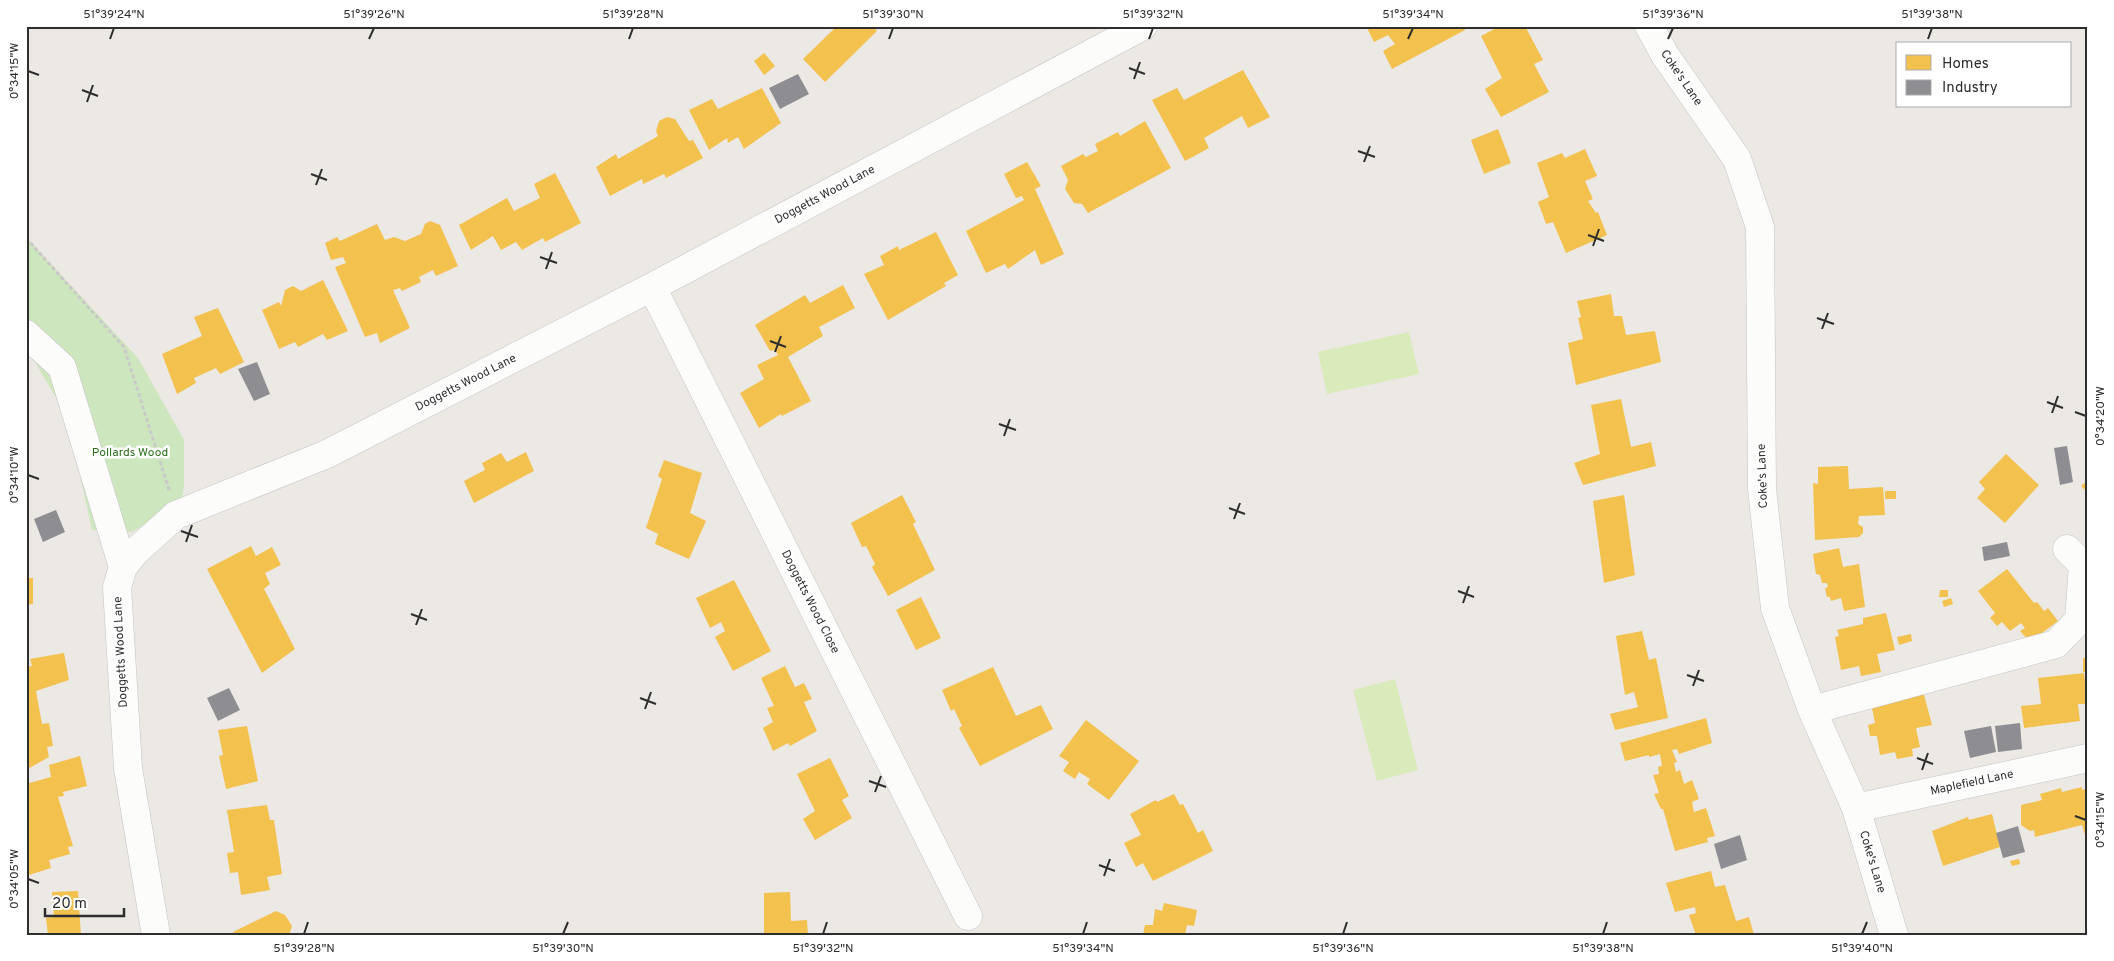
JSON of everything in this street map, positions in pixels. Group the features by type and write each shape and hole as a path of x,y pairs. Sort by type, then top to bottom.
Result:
{"street":[{"name":"Doggetts Wood Lane","path":"156,935 128,768 118,587 123,567 136,551 176,515 327,454 652,287 1143,26"},
{"name":"Coke's Lane","path":"1649,26 1665,55 1737,159 1760,227 1762,489 1775,608 1812,710 1856,808 1894,935"},
{"name":"Doggetts Wood Close","path":"652,287 968,916"},
{"path":"26,334 62,368 123,567"},
{"path":"1812,710 2056,644 2079,620 2083,565 2067,549"},
{"name":"Maplefield Lane","path":"1856,808 2088,758"}],"path":[{"path":"26,238 124,347 176,515"}],"green space":[{"name":"Pollards Wood","path":"26,237 138,358 184,440 184,486 181,504 132,532 92,530 67,416 26,347"},
{"path":"1409,332 1419,374 1327,394 1318,352"},
{"path":"1395,679 1418,770 1377,781 1353,690"}],"building: Homes":[{"path":"837,26 873,26 877,31 825,82 803,59"},
{"path":"1366,26 1463,26 1465,30 1392,69 1383,51 1395,44 1388,35 1374,42"},
{"path":"1500,26 1525,26 1543,60 1534,64 1549,92 1501,117 1485,89 1502,78 1481,36"},
{"path":"764,53 775,66 764,75 754,61"},
{"path":"1243,70 1270,117 1248,128 1242,116 1204,138 1209,148 1185,161 1152,100 1177,88 1184,100"},
{"path":"762,88 781,123 744,149 738,137 728,143 727,138 709,150 689,110 712,99 718,109"},
{"path":"667,117 675,119 689,141 693,140 703,158 666,178 664,174 643,184 642,179 610,196 596,167 616,154 618,159 658,136 656,131 659,121"},
{"path":"1145,121 1171,168 1088,213 1082,204 1074,203 1065,189 1068,180 1061,166 1083,154 1086,157 1098,151 1095,144 1118,132 1120,136"},
{"path":"1498,129 1511,163 1484,174 1471,140"},
{"path":"1585,149 1597,176 1585,181 1593,199 1588,201 1596,213 1598,212 1607,235 1566,253 1553,222 1546,224 1538,202 1549,197 1537,163 1562,153 1565,158"},
{"path":"1027,162 1041,186 1035,189 1064,254 1041,265 1035,250 1008,269 1005,264 986,273 966,231 1024,200 1022,196 1016,198 1004,174"},
{"path":"555,173 581,223 545,242 543,238 522,250 516,242 501,250 493,236 471,250 459,225 507,198 514,211 540,198 534,184"},
{"path":"430,221 440,225 458,266 436,276 433,270 419,277 421,282 402,291 400,288 393,290 410,328 380,343 377,333 365,337 335,267 346,263 343,257 331,260 325,243 337,237 340,241 377,224 385,240 394,237 405,241 421,234 425,224"},
{"path":"936,232 958,275 944,283 946,286 888,320 864,274 884,265 880,256 898,246 899,250"},
{"path":"323,280 348,331 327,340 323,334 298,347 295,342 279,349 262,310 279,302 281,306 285,290 293,286 301,291"},
{"path":"843,285 855,308 819,327 823,336 788,357 811,401 782,416 781,414 759,428 740,393 764,379 757,365 778,355 775,350 770,351 755,325 805,295 810,303"},
{"path":"1611,294 1614,316 1622,316 1626,335 1655,331 1661,362 1576,385 1568,343 1583,339 1578,318 1581,317 1577,301"},
{"path":"218,308 244,362 220,374 216,368 194,378 196,383 177,394 162,354 202,336 194,317"},
{"path":"1621,399 1631,447 1651,442 1656,466 1583,485 1574,463 1600,454 1591,405"},
{"path":"526,452 534,471 474,503 464,481 485,470 482,463 501,453 507,462"},
{"path":"2006,454 2039,485 2005,523 1977,498 1985,489 1979,482"},
{"path":"664,460 702,473 690,513 706,521 689,559 655,544 658,534 646,528 662,479 658,476"},
{"path":"1848,466 1849,489 1883,487 1885,515 1859,516 1858,524 1863,527 1863,533 1859,537 1815,540 1813,483 1818,484 1818,467"},
{"path":"2088,480 2088,493 2081,486"},
{"path":"1885,491 1896,491 1896,499 1885,499"},
{"path":"902,495 916,522 913,524 935,570 888,596 872,567 875,564 866,546 862,547 851,523"},
{"path":"1624,495 1635,575 1604,583 1593,501"},
{"path":"251,546 256,556 272,547 281,565 265,573 270,584 264,589 295,649 262,673 207,569"},
{"path":"1839,548 1843,567 1859,564 1865,607 1844,611 1841,598 1831,601 1830,597 1827,597 1825,588 1828,587 1827,583 1822,583 1820,575 1816,574 1813,554"},
{"path":"2007,569 2034,603 2037,602 2044,611 2048,608 2058,621 2030,642 2020,631 2025,628 2021,623 2010,631 2002,622 1997,626 1990,618 1995,613 1978,591"},
{"path":"26,578 33,578 33,604 26,605"},
{"path":"734,580 771,651 733,671 715,637 725,631 721,622 710,628 696,598"},
{"path":"1940,590 1948,590 1948,597 1939,597"},
{"path":"921,597 941,638 916,650 896,610"},
{"path":"1951,598 1953,604 1944,607 1942,601"},
{"path":"1886,613 1895,650 1877,654 1881,672 1861,676 1859,666 1841,670 1835,637 1839,636 1837,630 1863,624 1863,618"},
{"path":"1642,631 1649,660 1656,658 1668,718 1615,730 1610,714 1638,707 1634,692 1625,695 1616,636"},
{"path":"1911,634 1912,641 1899,645 1897,637"},
{"path":"64,653 69,680 36,691 42,724 49,723 53,746 47,747 49,757 26,770 26,667 32,666 30,659"},
{"path":"2083,658 2088,658 2088,671 2083,672"},
{"path":"785,666 795,687 804,683 812,699 804,702 817,731 790,746 788,743 773,751 763,728 773,722 767,708 774,706 761,678"},
{"path":"993,667 1016,716 1041,705 1053,729 980,766 959,728 962,726 954,709 951,711 942,690"},
{"path":"2084,673 2088,704 2078,704 2080,721 2024,728 2021,706 2041,704 2038,678"},
{"path":"1923,691 1932,725 1916,728 1920,747 1912,749 1913,756 1897,759 1895,752 1880,755 1877,736 1870,736 1868,725 1875,723 1871,703"},
{"path":"1706,718 1712,743 1679,754 1677,749 1672,750 1677,762 1674,763 1676,772 1680,770 1684,784 1692,780 1699,799 1692,802 1694,812 1706,808 1715,836 1707,838 1708,842 1675,851 1663,809 1661,809 1654,794 1659,793 1653,775 1659,774 1658,767 1662,766 1660,754 1625,761 1620,743"},
{"path":"1086,720 1139,761 1109,800 1087,784 1090,779 1079,772 1075,779 1063,771 1069,762 1059,756"},
{"path":"247,726 258,781 226,789 219,756 223,755 218,730"},
{"path":"80,756 87,786 63,792 64,796 58,797 73,846 68,847 70,854 49,860 51,868 26,876 26,784 51,777 49,765"},
{"path":"830,758 849,796 842,800 852,818 815,840 803,819 815,811 797,774"},
{"path":"2082,787 2082,790 2088,788 2088,834 2085,835 2082,825 2035,837 2034,830 2030,831 2021,825 2021,805 2042,800 2040,794 2061,788 2062,792"},
{"path":"1174,794 1180,805 1183,804 1198,833 1203,830 1213,851 1153,881 1143,863 1136,867 1124,843 1141,835 1130,814 1156,800 1157,802"},
{"path":"267,805 270,820 274,820 282,874 267,877 270,890 241,895 238,872 230,873 227,853 234,852 227,810"},
{"path":"1992,814 2000,847 1943,866 1932,831 1968,817 1969,820"},
{"path":"2019,859 2020,864 2012,866 2010,861"},
{"path":"1711,871 1715,887 1725,885 1736,921 1749,917 1754,935 1696,935 1689,915 1696,913 1695,907 1675,912 1666,883"},
{"path":"78,891 81,935 48,935 46,918 54,917 52,892"},
{"path":"790,892 791,921 807,920 808,935 764,935 764,893"},
{"path":"1164,903 1197,910 1194,926 1187,925 1185,935 1143,935 1145,925 1153,925 1155,909 1162,911"},
{"path":"276,911 285,915 292,926 289,935 235,935 233,932"}],"building: Industry":[{"path":"798,74 809,94 780,109 769,88"},
{"path":"257,362 270,394 254,401 238,369"},
{"path":"2067,446 2073,482 2060,485 2054,448"},
{"path":"56,510 65,532 43,542 34,519"},
{"path":"2007,542 2010,556 1984,561 1982,547"},
{"path":"229,688 240,710 218,721 207,698"},
{"path":"2020,723 2022,749 1998,752 1995,726"},
{"path":"1991,726 1996,752 1970,758 1964,731"},
{"path":"2018,826 2025,852 2003,858 1996,833"},
{"path":"1740,835 1747,860 1721,869 1714,844"}]}
